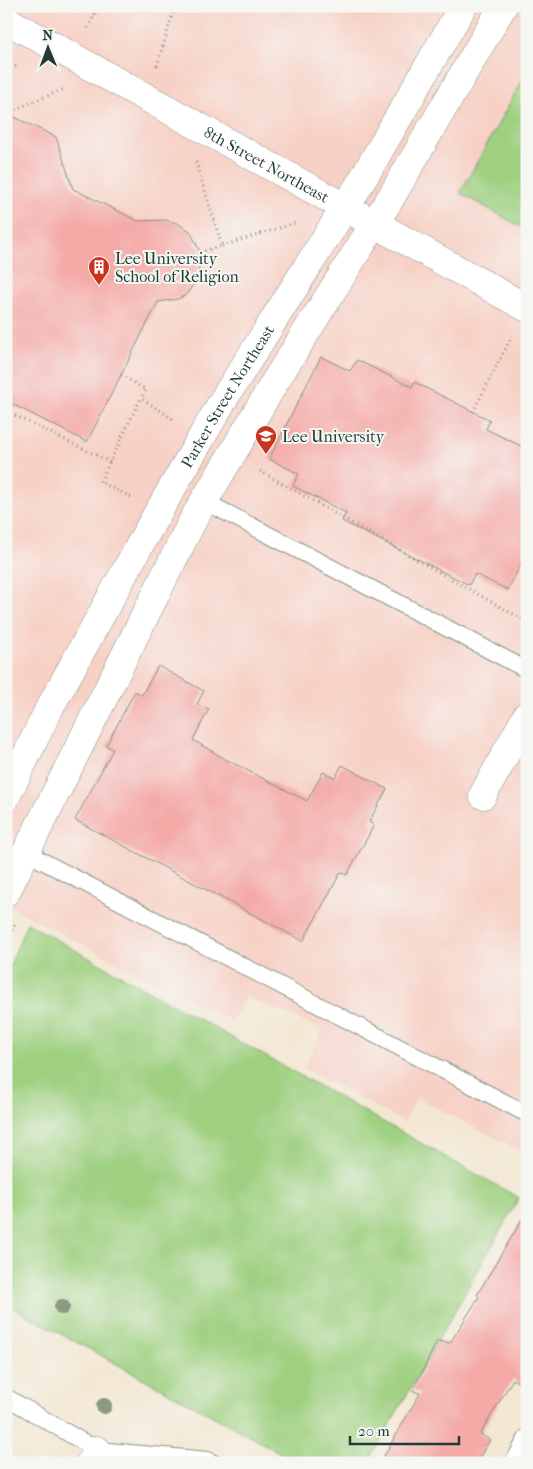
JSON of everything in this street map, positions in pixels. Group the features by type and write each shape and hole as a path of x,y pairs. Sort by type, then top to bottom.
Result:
{"street":[{"name":"Parker Street Northeast","path":"6,797 49,709 105,605 201,438 346,206 463,6"},
{"name":"Parker Street Northeast","path":"6,892 204,501 276,380 375,223 503,6"},
{"name":"8th Street Northeast","path":"6,20 346,206 527,308"},
{"path":"483,796 527,715"}],"lane":[{"path":"204,501 527,670"},
{"path":"26,852 527,1114"},
{"path":"6,1398 93,1456 208,1460 213,1463"},
{"path":"513,1463 527,1437"}],"path":[{"path":"156,70 175,6"},
{"path":"6,113 71,86"},
{"path":"202,162 194,157 222,246"},
{"path":"200,252 298,222"},
{"path":"473,412 514,333"},
{"path":"121,375 146,390 100,482 136,500"},
{"path":"141,398 201,438"},
{"path":"6,412 110,462"},
{"path":"231,455 527,622"}],"shaded area":[{"name":"Lee University","path":"6,6 527,6 527,1154 417,1098 404,1122 304,1068 322,1030 245,996 232,1021 6,905"}],"green space":[{"path":"527,72 527,230 460,193"},
{"path":"27,923 519,1198 368,1463 299,1463 6,1304 6,975"}],"building":[{"name":"Lee University School of Religion","path":"6,113 56,137 73,189 138,221 165,220 177,223 190,231 200,252 198,278 186,295 178,299 158,302 87,442 6,401"},
{"path":"321,357 350,371 357,360 412,387 414,382 490,420 486,429 527,449 527,552 508,590 475,574 469,585 342,521 346,513 293,486 299,474 269,459"},
{"path":"158,666 204,691 197,704 209,709 193,740 225,759 307,801 323,772 335,778 342,765 387,789 369,822 374,825 347,875 341,872 303,941 75,820 113,749 106,746 135,691 142,695"},
{"path":"527,1211 527,1388 513,1379 480,1434 490,1440 476,1463 380,1463 420,1393 413,1391 437,1341 450,1343 479,1297 477,1295"}],"place":[{"name":"Lee University School of Religion","path":"99,286"},
{"name":"Lee University","path":"266,455"}]}
